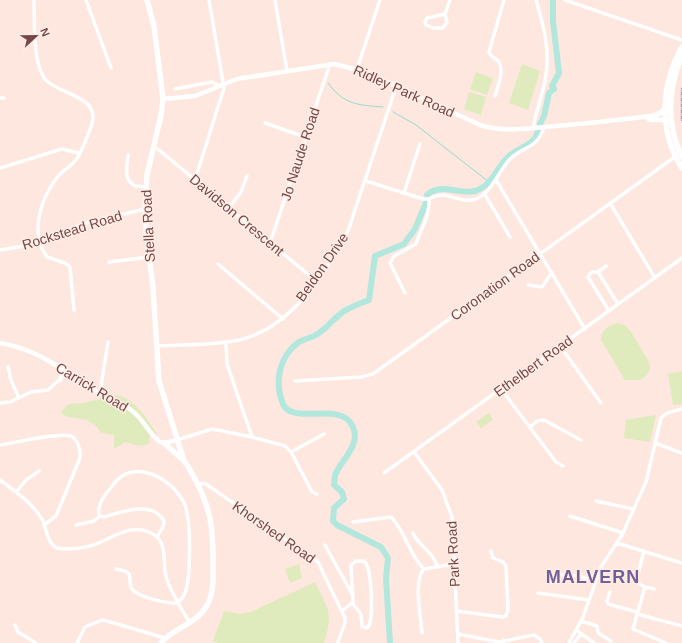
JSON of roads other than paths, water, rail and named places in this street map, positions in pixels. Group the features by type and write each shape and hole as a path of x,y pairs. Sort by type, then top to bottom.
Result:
{"main road":[{"name":"Stella Road","path":"147,0 154,26 163,99 161,115 150,155 145,209 159,381 183,460 207,504 212,523 213,584 210,599 202,614 163,641"},
{"path":"682,47 668,81 665,108 682,168"},
{"path":"668,117 672,84 682,55"},
{"path":"654,116 662,112 665,108"},
{"path":"164,443 183,460"}],"street":[{"path":"34,0 38,60 44,76 50,83 84,101 93,116 92,124 74,162 56,180 42,203 38,235 47,257 65,263 70,267 74,308"},
{"path":"86,0 111,68"},
{"path":"195,180 224,93 209,0"},
{"path":"275,0 287,71"},
{"path":"357,69 380,0"},
{"path":"446,14 427,18 425,21 426,25 438,29 445,26 447,22 446,14 450,0"},
{"path":"495,96 501,68 498,61 490,55 489,52 504,0"},
{"path":"532,128 546,75 548,58 545,36 536,0"},
{"path":"565,0 682,40"},
{"name":"Ridley Park Road","path":"163,99 188,97 237,79 330,64 357,69 487,127 507,130 647,118 654,116 668,117"},
{"name":"Jo Naude Road","path":"270,243 330,64"},
{"path":"175,89 212,82 222,85"},
{"name":"Beldon Drive","path":"156,346 226,342 254,336 283,319 316,281 336,252 348,231 366,181 396,87"},
{"name":"Ridley Park Road","path":"647,118 651,120 668,117"},
{"path":"265,123 306,137"},
{"path":"366,181 429,199 443,194 474,200 484,193 496,180 511,158 538,141 544,127"},
{"path":"404,193 420,144"},
{"path":"0,168 62,149 79,153"},
{"name":"Davidson Crescent","path":"158,149 316,281"},
{"path":"128,155 126,172 128,180 135,186 146,187"},
{"name":"Coronation Road","path":"295,382 367,376 391,364 444,324 459,315 466,307 540,253 679,155"},
{"path":"229,208 241,192 247,176"},
{"path":"496,180 585,329"},
{"path":"484,193 510,237"},
{"path":"405,293 390,263 398,254 416,244 418,235 428,217 429,199"},
{"path":"610,203 655,278"},
{"name":"Rockstead Road","path":"0,250 22,247 82,224 145,209"},
{"path":"109,262 149,257"},
{"name":"Ethelbert Road","path":"384,473 682,258"},
{"path":"218,264 283,319"},
{"path":"606,266 598,272 591,272 588,277 609,311"},
{"path":"528,285 542,287 552,272"},
{"path":"598,272 618,304"},
{"path":"466,307 470,310 471,304"},
{"path":"444,324 446,328"},
{"path":"100,393 108,342"},
{"path":"226,342 227,364 252,437"},
{"name":"Carrick Road","path":"0,343 34,352 100,393 131,410 153,435 164,443"},
{"path":"560,346 601,403"},
{"path":"60,380 65,364"},
{"path":"8,367 11,380 19,398"},
{"path":"0,403 10,402 30,392 48,390 68,372"},
{"path":"501,389 556,462 563,466"},
{"path":"569,643 581,621 595,581 606,558 618,543 646,482 663,415 682,410"},
{"path":"530,427 537,421 544,420 581,440"},
{"path":"164,443 212,429 252,437 285,446 291,452 312,492 317,494"},
{"path":"291,452 324,434"},
{"path":"0,445 45,437 69,436 76,440 80,451 80,458 56,516 44,525"},
{"path":"655,443 682,453"},
{"name":"Park Road","path":"414,452 442,490 453,524 458,643"},
{"path":"100,516 98,511 103,498 116,480 128,473 140,470 145,471 174,487 185,505 189,534 185,592 177,603"},
{"path":"16,492 26,480 39,471"},
{"path":"0,480 16,492 39,515 51,543 61,549 95,544 112,535 131,530 145,530 157,537 163,546 166,576 177,603 190,623"},
{"name":"Khorshed Road","path":"197,484 206,484 318,562 342,611 345,623 338,642"},
{"path":"596,501 633,509"},
{"path":"76,525 94,522 100,516 136,509 156,513 164,521 157,537"},
{"path":"570,516 623,533"},
{"path":"353,522 391,517 401,528 416,558 424,569"},
{"path":"413,533 416,539 435,559 437,566"},
{"path":"618,543 682,563"},
{"path":"326,546 354,597"},
{"path":"456,611 502,617 506,616 508,610 506,566 503,562 493,558 491,551"},
{"path":"644,551 636,582 645,587 654,589"},
{"path":"342,611 352,603 354,597 351,582 351,565 356,561 364,561 369,568 372,616 368,627 362,626 360,614 352,603"},
{"path":"422,633 418,588 420,574 424,569 454,564"},
{"path":"116,569 125,571 129,574 131,586 135,592 166,602 177,603"},
{"path":"553,574 580,576 595,581"},
{"path":"645,587 633,628 634,631 666,643"},
{"path":"610,592 607,601 608,604 637,614 682,626"},
{"path":"538,593 589,600"},
{"path":"77,643 85,627 102,620 163,641"},
{"path":"581,621 597,626 598,633 612,641"},
{"path":"15,625 18,632 36,643"},
{"path":"576,630 594,643"},
{"path":"458,634 500,642 534,635 540,639 542,643"},
{"path":"574,643 581,634"}],"waterway":[{"path":"540,124 544,116 549,93 554,89 552,86 559,73 553,21 553,0"},
{"path":"328,83 340,96 346,100 366,106 383,107"},
{"path":"393,112 416,125 489,182"},
{"path":"427,195 438,189 469,192 481,189 490,181 509,156 534,140 538,131"},
{"path":"390,643 386,578 388,558 381,547 337,525 333,521 334,508 344,499 342,492 334,485 335,476 353,446 355,440 353,427 347,419 339,415 306,414 288,410 283,404 280,396 279,378 283,362 292,348 299,342 320,332 346,310 369,300 375,256 404,244 415,229 426,203"}],"railway":[{"path":"682,89 682,120"}],"district":[{"name":"MALVERN","path":"593,577"}]}
